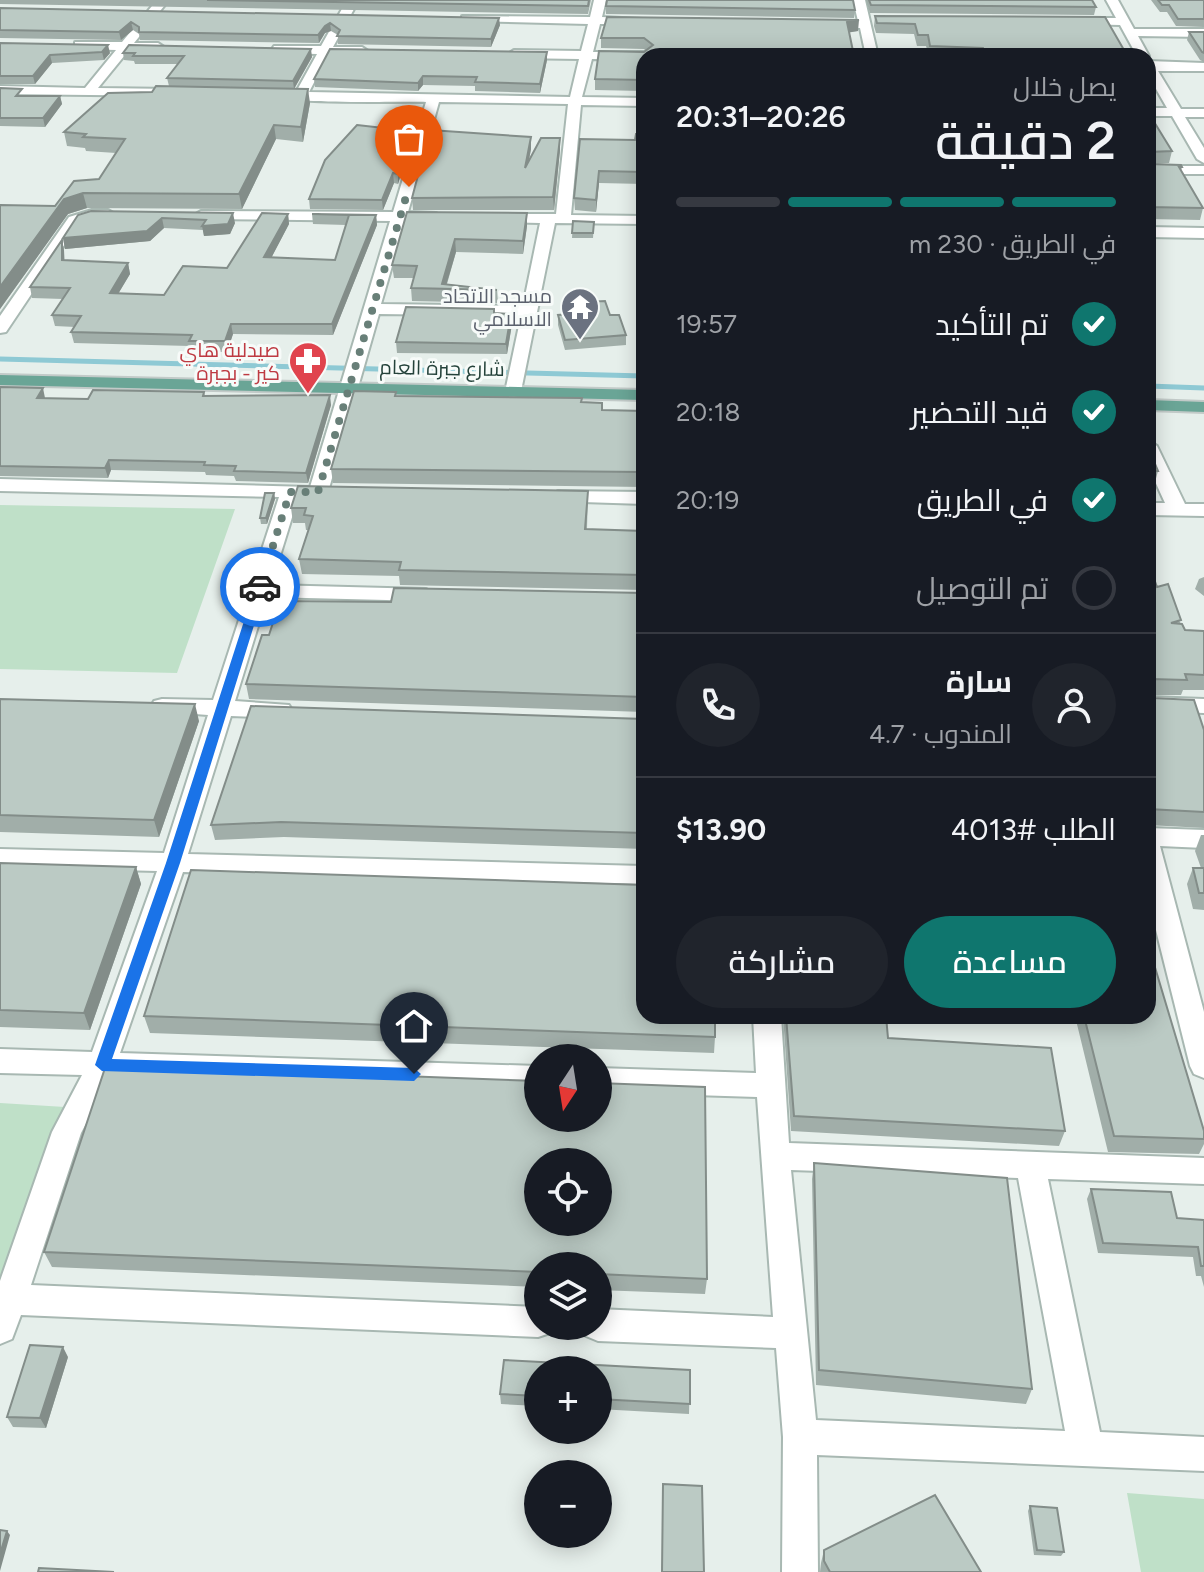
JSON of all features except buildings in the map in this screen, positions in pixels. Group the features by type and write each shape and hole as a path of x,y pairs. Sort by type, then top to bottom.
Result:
{"main road":[{"name":"شارع جبرة العام","path":"0,380 636,395"},
{"path":"1156,405 1204,407"}],"street":[{"path":"89,91 163,0"},
{"path":"300,96 353,0"},
{"path":"514,392 530,311 556,219 575,101 600,0"},
{"path":"859,0 870,48"},
{"path":"1112,0 1139,48"},
{"path":"137,12 169,13"},
{"path":"328,16 359,16"},
{"path":"454,18 514,31 596,20 659,21"},
{"path":"817,24 878,19"},
{"path":"1063,21 1204,33"},
{"path":"514,31 507,54 636,56"},
{"path":"63,45 171,47"},
{"path":"264,49 371,51"},
{"path":"1156,63 1204,67"},
{"path":"1156,78 1204,159"},
{"path":"0,90 194,93"},
{"path":"270,95 636,102"},
{"path":"0,485 326,493 349,388 434,98"},
{"path":"1156,112 1204,113"},
{"path":"1156,170 1204,170"},
{"path":"0,328 74,220 92,214 123,214"},
{"path":"185,215 445,217"},
{"path":"475,218 636,220"},
{"path":"1156,232 1204,233"},
{"path":"373,309 530,311"},
{"path":"1156,463 1178,510"},
{"path":"290,492 173,863 102,1065 67,1132 5,1313 524,1322"},
{"path":"535,496 636,498"},
{"path":"1156,509 1204,510"},
{"path":"259,591 444,595"},
{"path":"1156,704 1204,706"},
{"path":"142,705 299,710"},
{"path":"1156,837 1204,839"},
{"path":"0,858 636,875"},
{"path":"1156,879 1204,1066"},
{"path":"767,1024 775,1156 800,1437 800,1572"},
{"path":"0,1061 524,1078"},
{"path":"612,1080 770,1085"},
{"path":"775,1156 1204,1171"},
{"path":"1030,1164 1086,1448"},
{"path":"612,1326 790,1333"},
{"path":"800,1437 1204,1454"}],"green space":[{"path":"0,505 235,509 177,673 0,669"},
{"path":"0,1103 65,1107 0,1292"},
{"path":"1127,1493 1204,1499 1204,1572 1141,1572"}],"waterway":[{"path":"0,359 636,376"},
{"path":"1156,386 1204,388"}],"way so far":[{"path":"260,587 290,492 318,492 409,187"}],"place":[{"name":"مسجد الاتحاد الاسلامي","path":"580,341"},
{"name":"صيدلية هاي كير - بجبرة","path":"308,395"}],"route":[{"path":"260,587 173,863 102,1065 414,1074"}]}
